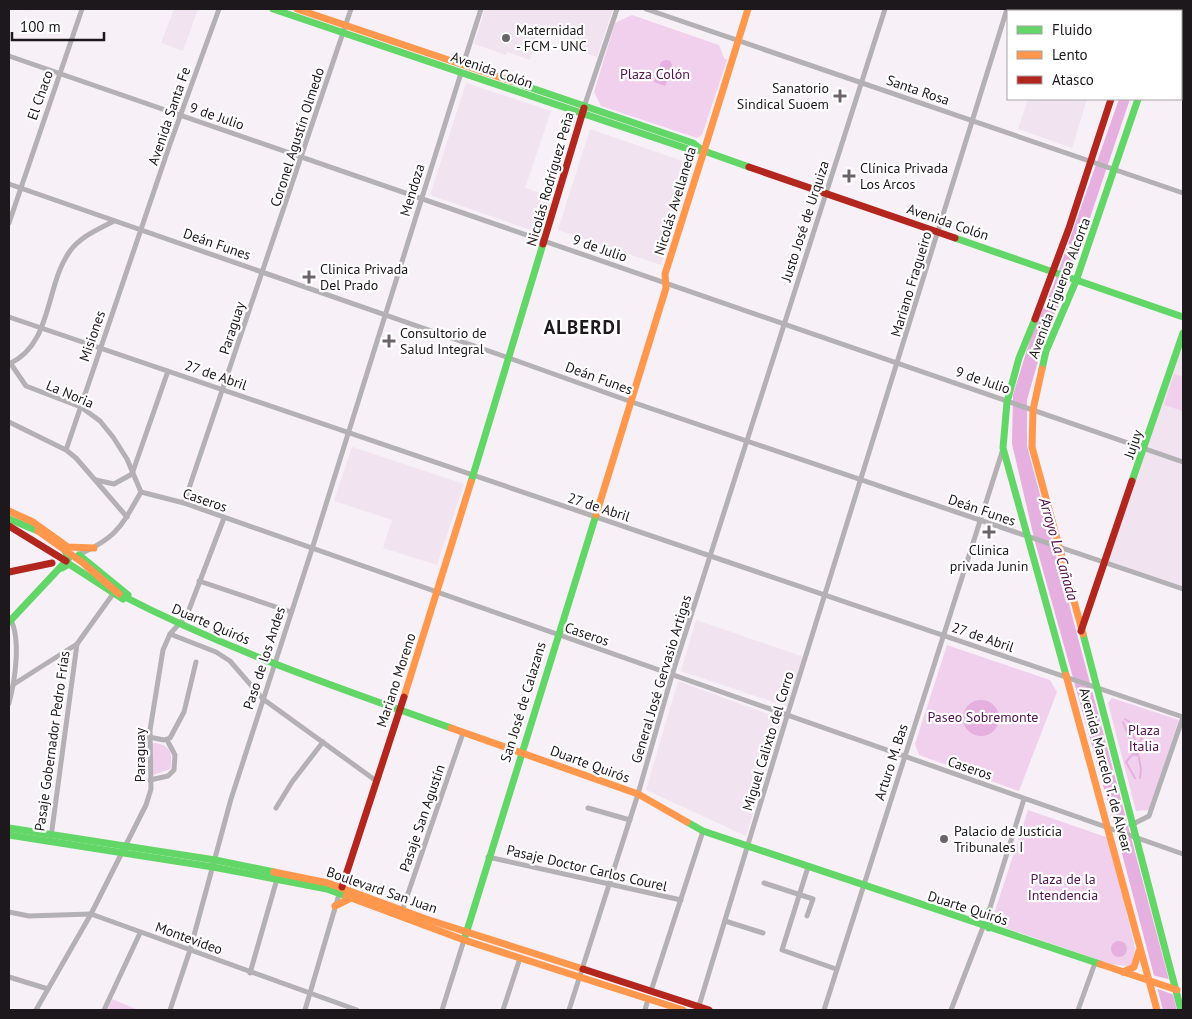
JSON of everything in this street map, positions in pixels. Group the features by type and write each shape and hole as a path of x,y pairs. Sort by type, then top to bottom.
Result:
{"main road":[{"name":"Avenida Colón","path":"272,9 344,28"},
{"name":"Avenida Colón","path":"297,9 344,28 583,111 693,144 704,151 1183,317"},
{"name":"Nicolás Avellaneda","path":"629,402 666,288 664,281 748,9"},
{"name":"Avenida Figueroa Alcorta","path":"1028,537 1003,448 1006,400 1023,344 1053,273 1111,100"},
{"name":"Avenida Figueroa Alcorta","path":"1058,547 1032,447 1033,410 1046,350 1076,281 1138,100"},
{"name":"Nicolás Rodríguez Peña","path":"509,358 583,111"},
{"name":"Jujuy","path":"1081,632 1183,334"},
{"name":"Mariano Moreno","path":"340,890 438,593 509,358"},
{"name":"San José de Calazans","path":"465,936 629,402"},
{"path":"9,512 33,522 68,548 94,548"},
{"name":"Duarte Quirós","path":"9,519 38,531 83,563 116,594 273,665 638,794 703,831 1180,991"},
{"path":"9,526 116,594"},
{"name":"Avenida Marcelo T. de Alvear","path":"1028,537 1157,1010"},
{"path":"60,542 68,553 68,562"},
{"path":"42,546 48,554 54,572"},
{"name":"Avenida Marcelo T. de Alvear","path":"1058,547 1098,689 1134,837 1180,991 1181,1010"},
{"path":"10,621 54,572 68,562 82,557 142,607"},
{"path":"9,572 52,563"},
{"name":"Boulevard San Juan","path":"9,828 50,839"},
{"name":"Boulevard San Juan","path":"9,835 50,839 214,864 340,890 402,910 520,958 580,978 709,1010"},
{"name":"Boulevard San Juan","path":"214,864 278,879 340,890 351,898 465,936 582,969 683,1010"},
{"path":"335,906 351,898"},
{"path":"987,927 989,911"},
{"path":"1123,972 1131,970 1137,962 1139,944"}],"street":[{"name":"El Chaco","path":"9,223 82,9"},
{"name":"Avenida Santa Fe","path":"142,230 180,115 219,9"},
{"name":"Coronel Agustín Olmedo","path":"262,272 351,9"},
{"name":"Mendoza","path":"386,315 481,9"},
{"name":"Nicolás Rodríguez Peña","path":"583,111 617,9"},
{"name":"Santa Rosa","path":"646,9 1183,193"},
{"name":"Justo José de Urquiza","path":"747,440 885,9"},
{"name":"Mariano Fragueiro","path":"862,480 1007,9"},
{"name":"9 de Julio","path":"9,56 1183,462"},
{"name":"Deán Funes","path":"9,184 509,358 629,402 747,440 1183,589"},
{"path":"10,364 32,346 41,327 67,256 80,241 114,221"},
{"name":"Misiones","path":"66,450 142,230"},
{"name":"Paraguay","path":"184,503 262,272"},
{"name":"Paso de los Andes","path":"170,1010 190,950 273,665 386,315"},
{"name":"27 de Abril","path":"9,316 1183,717"},
{"name":"La Noria","path":"10,364 26,386 90,411 113,437 127,459 132,474"},
{"path":"94,479 104,484 114,484 132,474 168,371"},
{"path":"9,422 66,450 127,517"},
{"name":"General José Gervasio Artigas","path":"570,1010 610,886 672,675 747,440"},
{"name":"Arturo M. Bas","path":"824,1010 1003,448"},
{"path":"82,557 114,535 127,517 141,492 132,474"},
{"name":"Miguel Calixto del Corro","path":"699,1009 787,716 862,480"},
{"name":"Caseros","path":"141,492 184,503 556,636 1183,854"},
{"name":"Paraguay","path":"36,1010 91,914 125,850 150,796 149,737 162,655 170,634 187,615 224,518"},
{"path":"52,563 68,562"},
{"path":"199,581 291,612"},
{"name":"Pasaje Gobernador Pedro Frías","path":"50,839 77,644 116,594"},
{"path":"9,703 14,684 14,630 10,621"},
{"path":"170,634 223,656 242,672 263,699 375,780"},
{"path":"14,684 77,644"},
{"path":"149,737 166,740 170,738 184,712 196,662"},
{"path":"1131,825 1149,816 1183,717"},
{"name":"Pasaje San Agustín","path":"402,910 463,733"},
{"path":"150,780 168,776 174,770 175,755 166,740"},
{"path":"276,808 292,782 323,742"},
{"path":"989,911 1024,799"},
{"path":"588,808 630,820"},
{"path":"645,1010 703,831"},
{"name":"Pasaje Doctor Carlos Courel","path":"488,857 610,886 681,900"},
{"path":"808,867 782,950 836,969"},
{"path":"250,972 278,879"},
{"path":"764,883 813,899 807,916"},
{"name":"Mariano Moreno","path":"305,1010 340,890"},
{"name":"Montevideo","path":"9,912 29,916 91,914 357,1010"},
{"path":"725,921 763,933"},
{"path":"951,1010 987,927"},
{"path":"104,1010 140,932"},
{"name":"San José de Calazans","path":"442,1010 465,936"},
{"path":"503,1010 520,958"},
{"path":"1078,1010 1095,963"},
{"path":"9,977 48,989"}],"shaded area":[{"path":"174,9 198,9 183,51 161,43"},
{"path":"485,9 613,9 597,57 568,47 571,38 529,25 528,28 538,31 530,60 507,52 506,55 474,44"},
{"path":"1043,9 1106,9 1106,10"},
{"path":"670,61 673,67 665,86 654,82 661,62"},
{"path":"466,83 551,111 525,188 553,197 542,234 430,195"},
{"path":"1028,100 1087,100 1072,148 1018,129"},
{"path":"1119,100 1130,100 1066,289 1046,333 1027,400 1027,446 1177,1010 1163,1010 1120,846 1035,542 1012,444 1013,395 1033,330 1053,287"},
{"path":"590,129 694,165 661,265 558,230"},
{"path":"1183,333 1183,589 1106,562"},
{"path":"352,447 464,484 437,565 383,548 392,520 334,501"},
{"path":"696,620 804,657 788,707 681,671"},
{"path":"678,681 782,719 746,836 646,790"},
{"path":"981,700 993,706 999,718 993,730 981,736 969,730 963,718 969,706"},
{"path":"1130,739 1138,742 1141,739 1142,748 1139,751 1139,757 1132,755 1134,748"},
{"path":"1119,941 1125,943 1127,949 1125,955 1119,957 1113,955 1111,949 1113,943"}],"green space":[{"name":"Plaza Colón","path":"632,15 719,45 724,58 727,60 702,135 697,138 601,106 594,92 615,23"},
{"path":"1174,374 1183,377 1183,411 1164,405"},
{"name":"Paseo Sobremonte","path":"947,645 1050,680 1057,692 1019,791 919,755 915,744"},
{"name":"Plaza Italia","path":"1112,698 1179,720 1149,810 1136,811 1108,703"},
{"path":"152,743 163,745 171,754 170,769 153,775"},
{"name":"Plaza de la Intendencia","path":"1028,810 1109,838 1135,948 1132,964 1127,966 1111,964 991,923"},
{"path":"112,999 136,1009 107,1010"}],"pier":[{"path":"1152,975 1172,980 1177,996 1155,988"}],"waterway":[{"path":"1125,719 1135,726 1132,733 1135,740"},
{"path":"1123,722 1130,739"},
{"path":"1141,739 1144,733 1153,731"},
{"path":"1132,755 1126,762 1135,778"},
{"path":"1139,757 1140,778"}],"traffic: fast":[{"path":"273,9 691,150 704,151 749,167"},
{"path":"511,81 693,143 702,150"},
{"path":"1042,369 1046,351 1076,281 1138,100"},
{"path":"955,238 1183,317"},
{"path":"471,482 543,244"},
{"path":"1035,319 1019,358 1007,402 1003,448 1066,675"},
{"path":"1132,481 1183,333"},
{"path":"465,937 596,515"},
{"path":"9,519 38,531"},
{"path":"9,622 69,558 60,542"},
{"path":"79,555 128,595"},
{"path":"62,568 69,564 123,599"},
{"path":"119,594 200,633 282,667 451,728"},
{"path":"1083,634 1181,1010"},
{"path":"687,822 703,831 1100,964"},
{"path":"9,828 215,860 274,872"},
{"path":"9,835 213,867 327,889 346,896"},
{"path":"989,911 989,928"}],"traffic: slow":[{"path":"297,9 511,81"},
{"path":"704,151 748,9"},
{"path":"596,515 666,288 665,274 704,151"},
{"path":"1042,369 1033,410 1032,447 1083,634"},
{"path":"404,697 471,482"},
{"path":"9,511 33,522 68,547 94,548"},
{"path":"38,531 83,563 119,594"},
{"path":"1066,675 1157,1010"},
{"path":"451,728 638,794 687,822"},
{"path":"274,872 328,883 426,919 583,969"},
{"path":"346,896 464,940 683,1010"},
{"path":"335,906 351,898"},
{"path":"1123,972 1134,967 1139,951"},
{"path":"1100,964 1177,990"}],"traffic: jam":[{"path":"1035,319 1069,228 1111,100"},
{"path":"543,244 584,108"},
{"path":"749,167 955,238"},
{"path":"1081,631 1132,481"},
{"path":"9,526 66,561"},
{"path":"9,572 52,563"},
{"path":"342,887 404,697"},
{"path":"583,969 709,1010"}],"place":[{"name":"Maternidad - FCM - UNC","path":"506,38"},
{"name":"Sanatorio Sindical Suoem","path":"840,96"},
{"name":"Clínica Privada Los Arcos","path":"849,176"},
{"name":"Clinica Privada Del Prado","path":"309,277"},
{"name":"Consultorio de Salud Integral","path":"389,341"},
{"name":"Clinica privada Junin","path":"989,532"},
{"name":"Palacio de Justicia Tribunales I","path":"944,839"}],"district":[{"name":"ALBERDI","path":"583,327"}],"water label":[{"name":"Arroyo La Cañada","path":"1059,549"}]}
